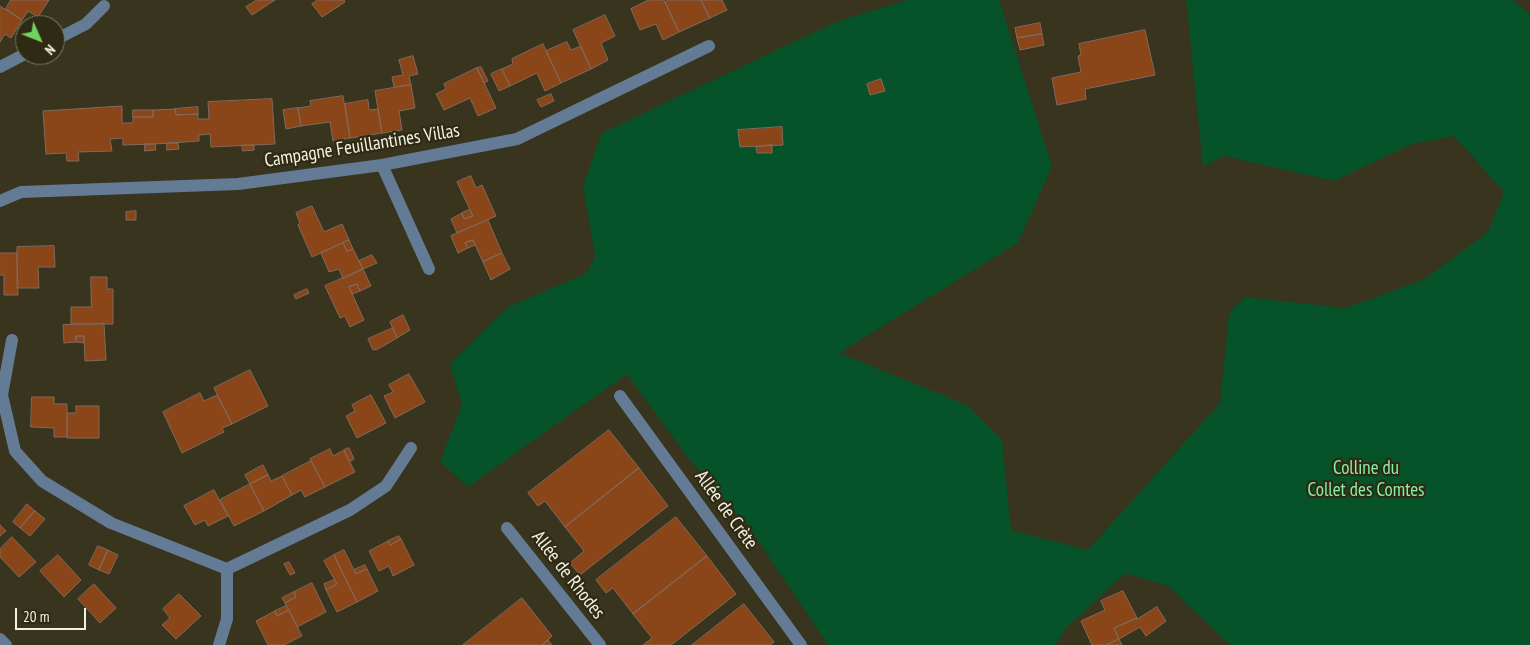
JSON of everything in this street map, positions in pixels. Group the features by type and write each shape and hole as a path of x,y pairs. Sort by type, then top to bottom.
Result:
{"street":[{"path":"65,35 86,24 104,6"},
{"name":"Campagne Feuillantines Villas","path":"0,201 22,192 238,184 382,165 517,139 709,46"},
{"path":"0,67 15,59"},
{"path":"382,165 429,269"},
{"path":"12,340 2,395 15,451 42,481 112,523 227,569 350,510 386,486 411,448"},
{"name":"Allée de Crète","path":"620,396 801,645"},
{"name":"Allée de Rhodes","path":"507,528 600,645"},
{"path":"219,645 227,619 227,569"},
{"path":"0,639 6,645"}],"green space":[{"name":"Colline du Collet des Comtes","path":"907,0 999,0 1052,166 1018,243 839,353 967,405 1002,440 1011,530 1088,550 1220,403 1229,314 1244,297 1346,308 1425,279 1488,232 1504,192 1454,136 1412,144 1334,181 1224,156 1203,166 1186,0 1512,0 1530,14 1530,645 1230,645 1168,586 1125,573 1066,628 1055,645 828,645 748,526 688,458 627,374 468,487 440,462 462,404 450,364 508,307 587,273 595,256 583,186 602,133 836,22"}],"building":[{"path":"11,0 49,0 39,15 35,15 28,11 25,15 15,15 6,9"},
{"path":"257,0 275,0 252,15 246,7"},
{"path":"318,0 344,0 345,2 322,17 312,4"},
{"path":"649,0 664,0 679,32 663,40 656,24 640,30 631,9"},
{"path":"669,0 701,0 710,18 679,32 665,2"},
{"path":"701,0 722,0 727,10 710,18"},
{"path":"0,6 15,16 15,31 11,38 5,34 0,42"},
{"path":"605,15 615,36 601,43 608,60 591,69 573,30"},
{"path":"1040,23 1042,34 1017,38 1015,28"},
{"path":"1145,30 1155,75 1085,89 1086,99 1057,105 1052,78 1081,72 1078,56 1081,55 1079,44"},
{"path":"1042,34 1044,45 1020,50 1017,38"},
{"path":"567,42 571,50 581,46 591,69 561,83 546,51"},
{"path":"543,44 561,83 545,91 537,73 510,86 502,69 513,64 512,59"},
{"path":"413,56 418,74 409,76 411,85 394,87 392,77 403,75 399,60"},
{"path":"481,67 488,81 484,83 477,68"},
{"path":"477,68 496,108 478,116 470,98 444,110 436,94 446,89 444,84"},
{"path":"502,69 510,86 499,91 491,74"},
{"path":"881,79 885,91 870,95 867,84"},
{"path":"411,85 415,108 399,111 402,130 382,133 375,91"},
{"path":"551,94 554,101 541,107 537,100"},
{"path":"343,96 350,138 333,141 330,122 301,126 298,108 311,106 310,101"},
{"path":"272,99 275,144 211,147 210,134 199,135 199,141 155,144 123,145 123,138 110,139 112,151 78,152 79,161 67,161 66,153 46,154 43,111 122,106 122,123 133,123 133,117 153,117 153,110 175,109 176,115 198,114 198,119 209,119 208,102"},
{"path":"368,100 369,110 378,109 382,133 350,138 345,104"},
{"path":"198,107 198,114 176,115 175,109"},
{"path":"298,108 301,126 286,129 283,110"},
{"path":"133,110 153,110 153,117 133,117"},
{"path":"782,127 783,145 740,147 738,130"},
{"path":"167,143 178,143 179,149 167,150"},
{"path":"145,144 155,144 156,150 145,151"},
{"path":"242,145 254,145 254,150 243,151"},
{"path":"772,145 772,153 757,153 756,147"},
{"path":"471,176 476,188 482,185 496,216 457,233 451,219 462,213 464,219 473,216 457,182"},
{"path":"312,206 324,232 342,224 349,240 312,257 298,225 300,223 296,213"},
{"path":"469,210 473,216 464,219 462,213"},
{"path":"136,211 136,220 126,220 126,212"},
{"path":"488,220 502,253 483,262 473,240 465,243 468,248 458,253 451,236"},
{"path":"349,240 353,249 347,251 343,243"},
{"path":"473,240 475,245 468,248 465,243"},
{"path":"343,243 347,251 353,249 363,269 343,279 339,269 329,272 321,253"},
{"path":"54,246 55,267 38,267 39,288 17,288 17,247"},
{"path":"0,253 17,253 18,295 4,295 4,275 0,275"},
{"path":"502,253 510,269 491,280 483,262"},
{"path":"372,255 377,263 363,269 359,261"},
{"path":"363,269 371,286 360,291 357,284 349,287 364,320 350,327 345,316 340,318 325,286"},
{"path":"91,277 107,277 107,289 113,289 113,324 71,324 71,307 91,307"},
{"path":"357,284 360,291 352,294 349,287"},
{"path":"307,289 309,293 296,299 294,295"},
{"path":"403,315 410,330 397,338 390,322"},
{"path":"104,324 106,360 85,361 84,336 76,336 76,342 64,343 63,325"},
{"path":"393,328 397,338 373,350 368,339"},
{"path":"76,336 84,336 84,343 76,342"},
{"path":"250,370 268,406 232,424 214,388"},
{"path":"409,374 425,402 395,418 384,396 393,392 389,385"},
{"path":"200,393 204,401 217,395 232,424 222,428 224,432 182,453 163,412"},
{"path":"371,395 386,423 357,438 346,416 355,411 352,405"},
{"path":"32,397 54,397 54,404 67,404 67,437 54,437 54,428 31,427"},
{"path":"76,406 99,406 99,438 67,438 67,413 76,413"},
{"path":"609,430 639,468 565,527 545,501 538,506 528,493"},
{"path":"349,448 354,459 349,462 344,450"},
{"path":"330,449 333,456 344,450 355,472 325,487 310,459"},
{"path":"311,461 325,487 305,497 301,490 292,495 282,476"},
{"path":"263,465 268,475 250,484 245,475"},
{"path":"639,468 668,506 580,575 570,563 584,551 565,527"},
{"path":"268,475 271,481 282,476 292,495 264,511 250,484"},
{"path":"250,484 264,511 234,526 220,500"},
{"path":"214,490 228,516 208,526 205,520 195,525 184,506"},
{"path":"27,504 35,511 20,528 13,522"},
{"path":"35,511 45,519 30,536 20,528"},
{"path":"676,517 707,556 633,614 613,588 606,593 596,580"},
{"path":"0,525 6,531 0,536"},
{"path":"399,536 401,539 390,545 388,541"},
{"path":"12,537 36,562 19,577 0,557 0,549"},
{"path":"401,539 414,565 393,576 389,566 379,571 369,551 388,541 390,545"},
{"path":"98,546 108,550 99,570 89,565"},
{"path":"108,550 118,555 109,574 99,570"},
{"path":"344,550 356,574 367,569 378,591 357,602 334,555"},
{"path":"58,555 81,580 64,597 40,571"},
{"path":"334,555 357,602 337,612 326,590 337,584 324,561"},
{"path":"707,556 736,594 671,645 643,645 652,638 633,614"},
{"path":"289,562 295,573 290,575 284,564"},
{"path":"365,565 367,569 356,574 354,570"},
{"path":"334,580 337,584 326,590 324,584"},
{"path":"312,583 326,612 297,627 285,603 296,597 294,592"},
{"path":"94,584 116,608 100,623 78,599"},
{"path":"1123,591 1137,618 1114,628 1119,639 1106,645 1092,645 1081,621 1105,610 1101,601"},
{"path":"294,592 296,597 285,603 282,598"},
{"path":"179,594 201,616 176,639 162,625 170,618 163,609"},
{"path":"522,598 552,636 542,645 463,645"},
{"path":"744,604 774,642 771,645 692,645"},
{"path":"286,606 289,610 277,616 275,611"},
{"path":"1157,607 1166,621 1146,636 1140,627 1119,639 1114,628 1137,619"},
{"path":"289,610 302,636 284,645 268,645 256,621 275,611 277,616"},
{"path":"1119,639 1122,645 1106,645"},
{"path":"548,640 552,645 542,645"}]}
